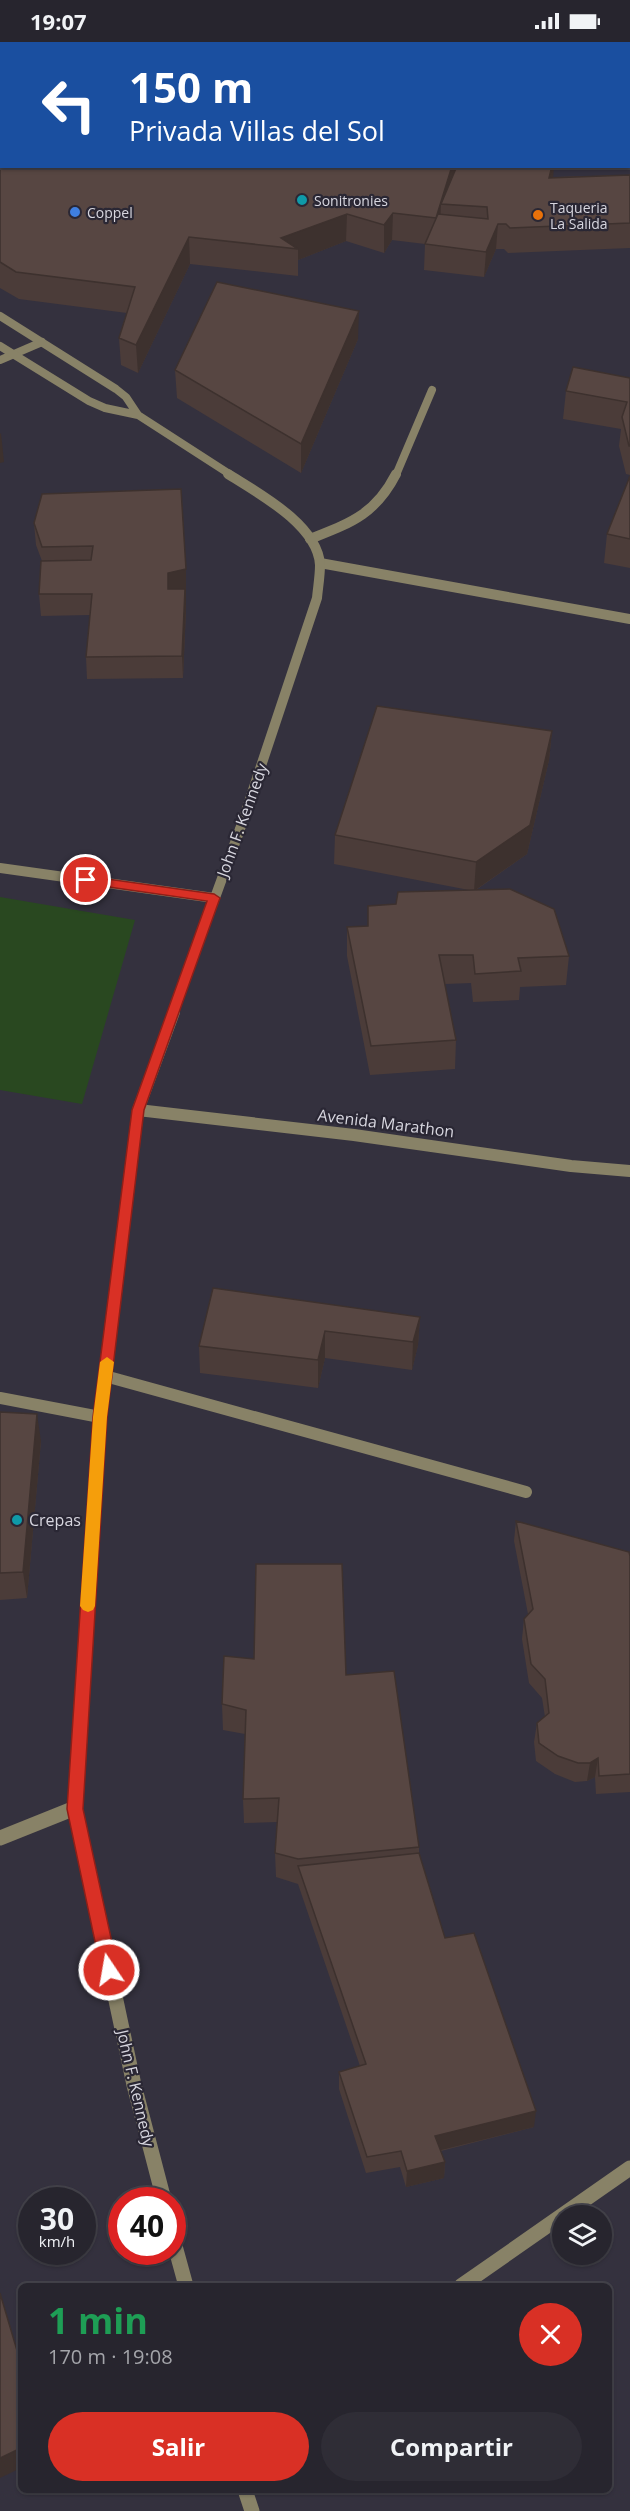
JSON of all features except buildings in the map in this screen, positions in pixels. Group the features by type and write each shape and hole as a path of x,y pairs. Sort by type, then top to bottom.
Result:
{"street":[{"path":"0,316 116,388 138,415"},
{"path":"0,360 42,342"},
{"path":"0,346 88,401 105,408 138,415"},
{"path":"310,539 358,519 375,507 389,490 432,390"},
{"name":"John F. Kennedy","path":"138,415 291,517 310,539 320,563 317,598 303,641 138,1110 100,1417 75,1809 134,2085 161,2187"},
{"path":"320,563 630,619"},
{"path":"0,868 214,898"},
{"name":"Avenida Marathon","path":"138,1110 354,1135 572,1166 630,1171"},
{"path":"105,1376 526,1492"},
{"path":"0,1398 100,1417"},
{"path":"0,1838 75,1809"},
{"path":"465,2283 630,2168"},
{"path":"180,2265 185,2283"},
{"path":"246,2493 252,2511"}],"green space":[{"path":"0,897 135,920 82,1104 0,1090"}],"slow traffic":[{"path":"88,1606 100,1417 107,1362"}],"place":[{"name":"Sonitronies","path":"302,200"},
{"name":"Coppel","path":"75,212"},
{"name":"Taqueria La Salida","path":"538,215"},
{"name":"Crepas","path":"17,1520"}],"route":[{"path":"86,880 214,898 138,1110 100,1417 75,1809 109,1970"}]}
